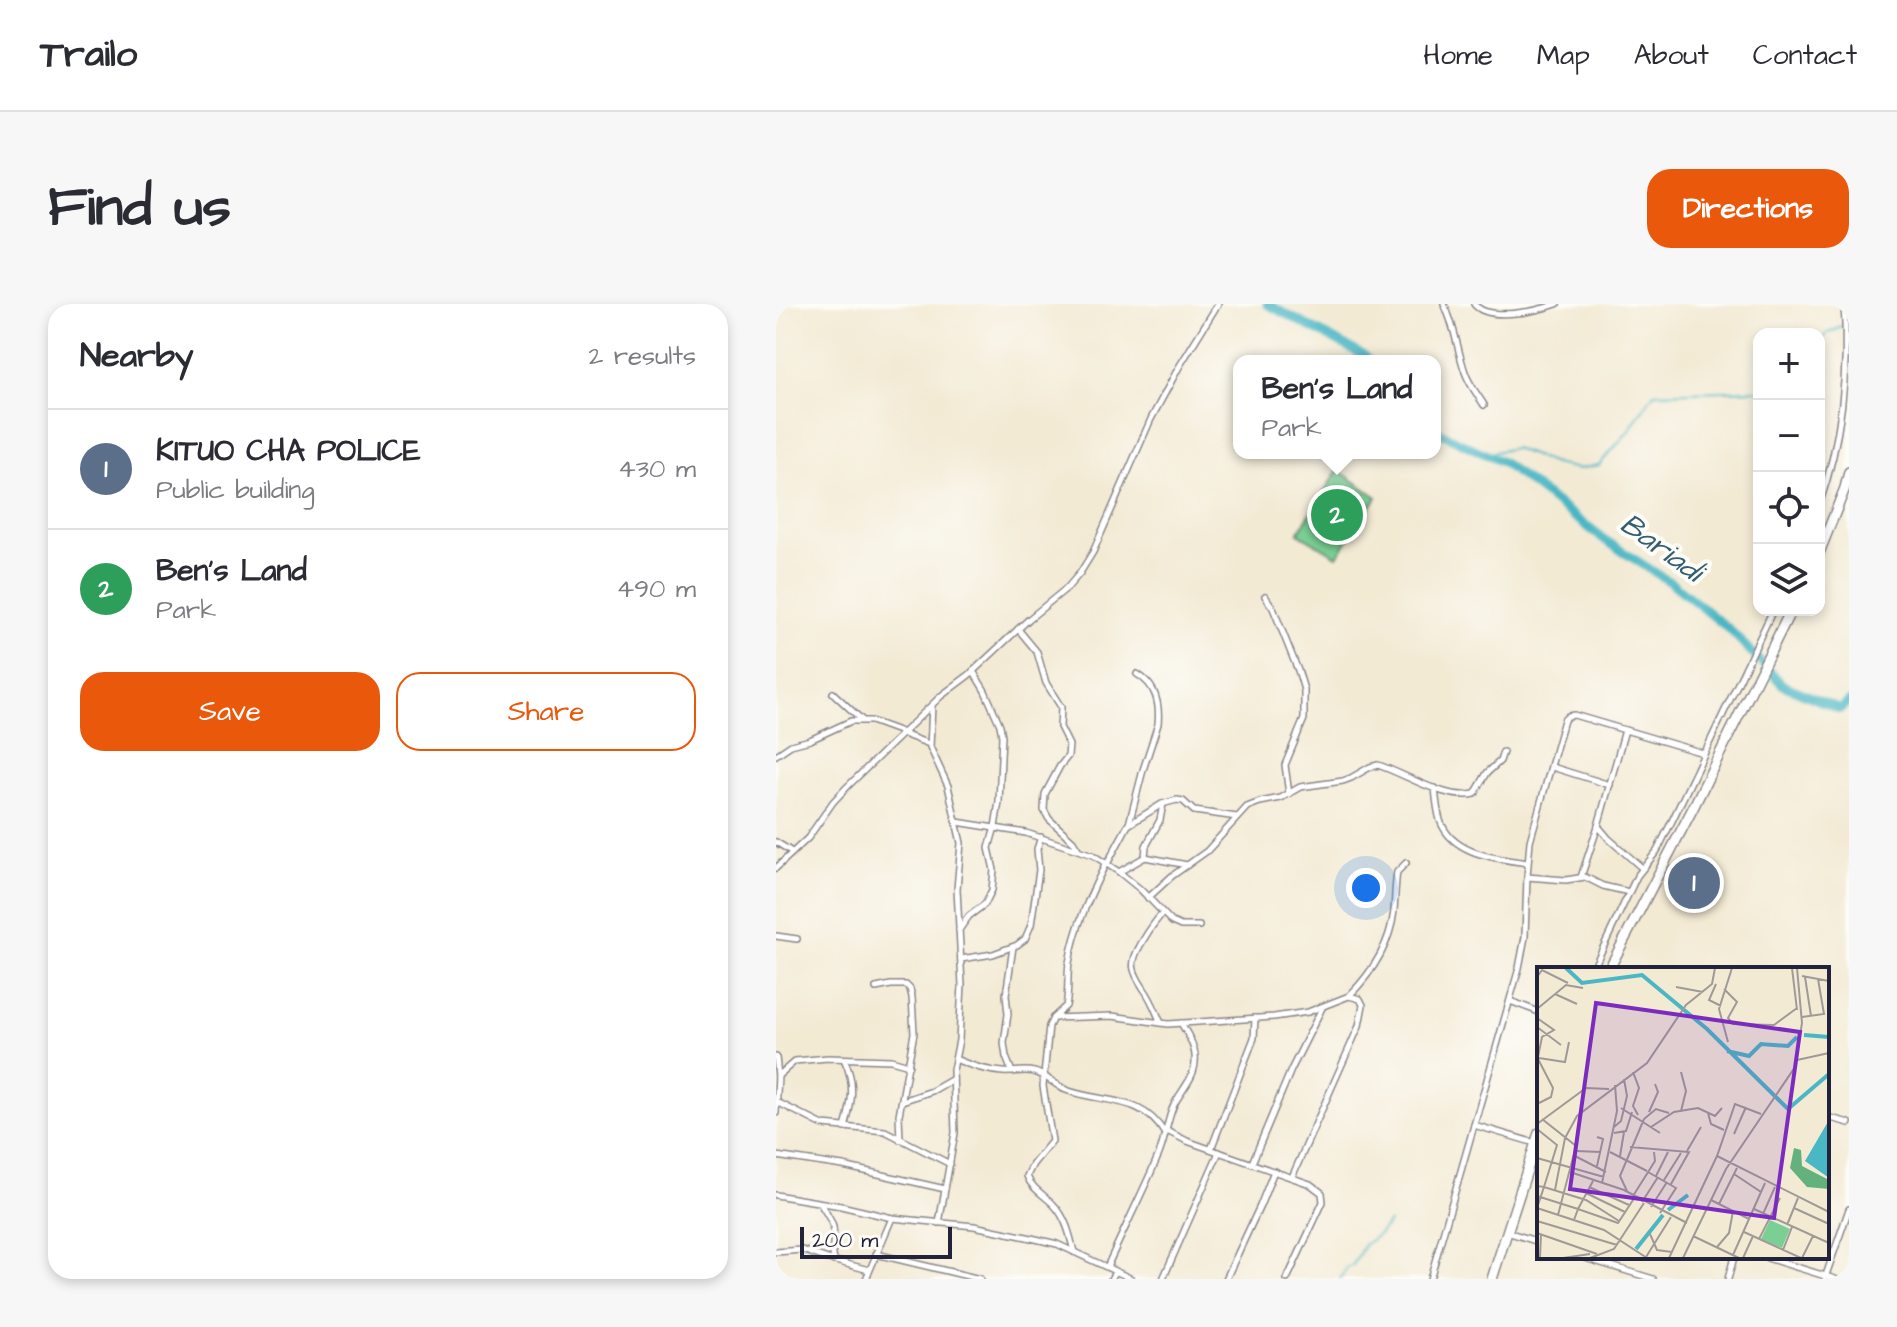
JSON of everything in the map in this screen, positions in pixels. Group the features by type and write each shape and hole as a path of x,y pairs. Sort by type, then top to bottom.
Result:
{"highway":[{"path":"1823,544 1849,472"},
{"path":"1610,967 1788,616"},
{"path":"1492,1279 1537,1138"}],"street":[{"path":"776,868 808,838 840,794 952,686 973,671 1080,573 1093,552 1157,407 1218,304"},
{"path":"1444,304 1454,327 1464,370 1484,405"},
{"path":"1474,304 1479,310 1495,313 1526,312 1557,304"},
{"path":"1825,486 1839,433 1844,398 1847,354 1844,307"},
{"path":"1265,596 1273,608 1304,690 1304,719 1285,765 1289,794"},
{"path":"1594,967 1642,868 1657,851 1770,616"},
{"path":"1018,629 1037,652 1046,683 1061,707 1060,727 1069,745 1068,756 1045,794 1044,810 1078,850"},
{"path":"959,931 989,897 994,870 989,848 999,802 1000,725 973,671"},
{"path":"1074,1252 1060,1212 1030,1183 1027,1176 1052,1141 1044,1097 1049,1026 1066,1006 1069,962 1076,932 1087,903 1128,825 1158,724 1153,689 1137,674"},
{"path":"833,693 862,721"},
{"path":"932,705 930,744 948,786 961,843 957,889 962,985 953,1079 955,1123 939,1223"},
{"path":"1430,1279 1510,1001 1525,937 1528,864 1537,815 1564,720 1574,715 1703,753"},
{"path":"776,755 791,745 810,740 851,721 886,725 930,744"},
{"path":"1581,877 1625,730"},
{"path":"1148,898 1207,851 1254,803 1289,794 1304,786 1343,781 1378,765 1461,796 1475,794 1487,773 1500,761 1503,752"},
{"path":"1552,767 1610,785"},
{"path":"1435,788 1440,820 1454,841 1483,855 1528,864"},
{"path":"1128,825 1163,804 1177,800 1183,801 1194,811 1238,817"},
{"path":"1145,857 1146,846 1160,820 1163,804"},
{"path":"957,822 1041,837 1078,850 1119,872 1172,922 1181,926 1199,926"},
{"path":"1598,826 1642,868"},
{"path":"961,959 993,954 1025,939 1031,925 1039,870 1037,849 1041,837"},
{"path":"1592,845 1609,839"},
{"path":"776,842 793,852"},
{"path":"1119,872 1145,857 1187,865"},
{"path":"1053,1018 1112,1016 1181,1023 1294,1015 1323,1008 1349,996 1370,973 1391,926 1397,872 1406,863"},
{"path":"1527,877 1566,880 1581,877 1629,892"},
{"path":"1161,1023 1137,978 1133,963 1147,931 1164,913"},
{"path":"776,936 797,939"},
{"path":"1012,1072 1004,1043 1008,1019 1006,995 1013,946"},
{"path":"876,988 900,984 910,989 914,1033 899,1115 900,1140"},
{"path":"1292,1177 1359,1026 1362,1002 1355,996 1349,996"},
{"path":"1510,1001 1537,1011"},
{"path":"1252,1163 1291,1070 1323,1008"},
{"path":"1211,1149 1254,1038 1255,1018"},
{"path":"1107,1267 1149,1178 1175,1104 1193,1072 1196,1062 1190,1039 1181,1023"},
{"path":"776,1057 776,1113"},
{"path":"844,1059 852,1082 850,1112 845,1128"},
{"path":"955,1059 992,1070 1033,1071 1063,1089 1127,1103 1139,1108 1167,1133 1292,1177 1319,1190 1323,1202 1287,1279"},
{"path":"778,1076 795,1061 891,1060 909,1065"},
{"path":"901,1101 932,1091 953,1079"},
{"path":"777,1102 823,1125 885,1131 950,1164"},
{"path":"1829,1118 1849,1123"},
{"path":"1474,1125 1537,1138"},
{"path":"1163,1279 1219,1152"},
{"path":"776,1156 843,1166 945,1189"},
{"path":"1226,1279 1274,1171"},
{"path":"776,1195 892,1218 974,1226 1057,1244 1132,1279"},
{"path":"819,1202 834,1230 834,1261"},
{"path":"1826,1278 1849,1209"},
{"path":"866,1279 892,1218"},
{"path":"1507,1232 1537,1241"},
{"path":"776,1252 802,1250 869,1270"},
{"path":"876,1254 980,1279"},
{"path":"1589,1259 1653,1279"},
{"path":"1728,1279 1733,1259"},
{"path":"1788,1260 1826,1278 1835,1279"},
{"path":"1627,1279 1630,1271"},
{"path":"1111,1279 1115,1272"}],"green space":[{"path":"1338,470 1377,497 1337,556 1298,533"}],"waterway":[{"name":"Bariadi","path":"1267,304 1363,355"},
{"path":"1825,336 1849,324"},
{"path":"1485,454 1514,448 1554,464 1578,469 1599,465 1627,433 1654,393 1753,390"},
{"name":"Bariadi","path":"1441,432 1502,462 1605,540 1673,584 1729,629 1783,685 1840,709 1849,701"},
{"path":"1340,1279 1353,1265 1364,1245 1389,1222"}],"place":[{"name":"Ben's Land","path":"1337,515"},
{"name":"KITUO CHA POLICE","path":"1694,883"}]}
